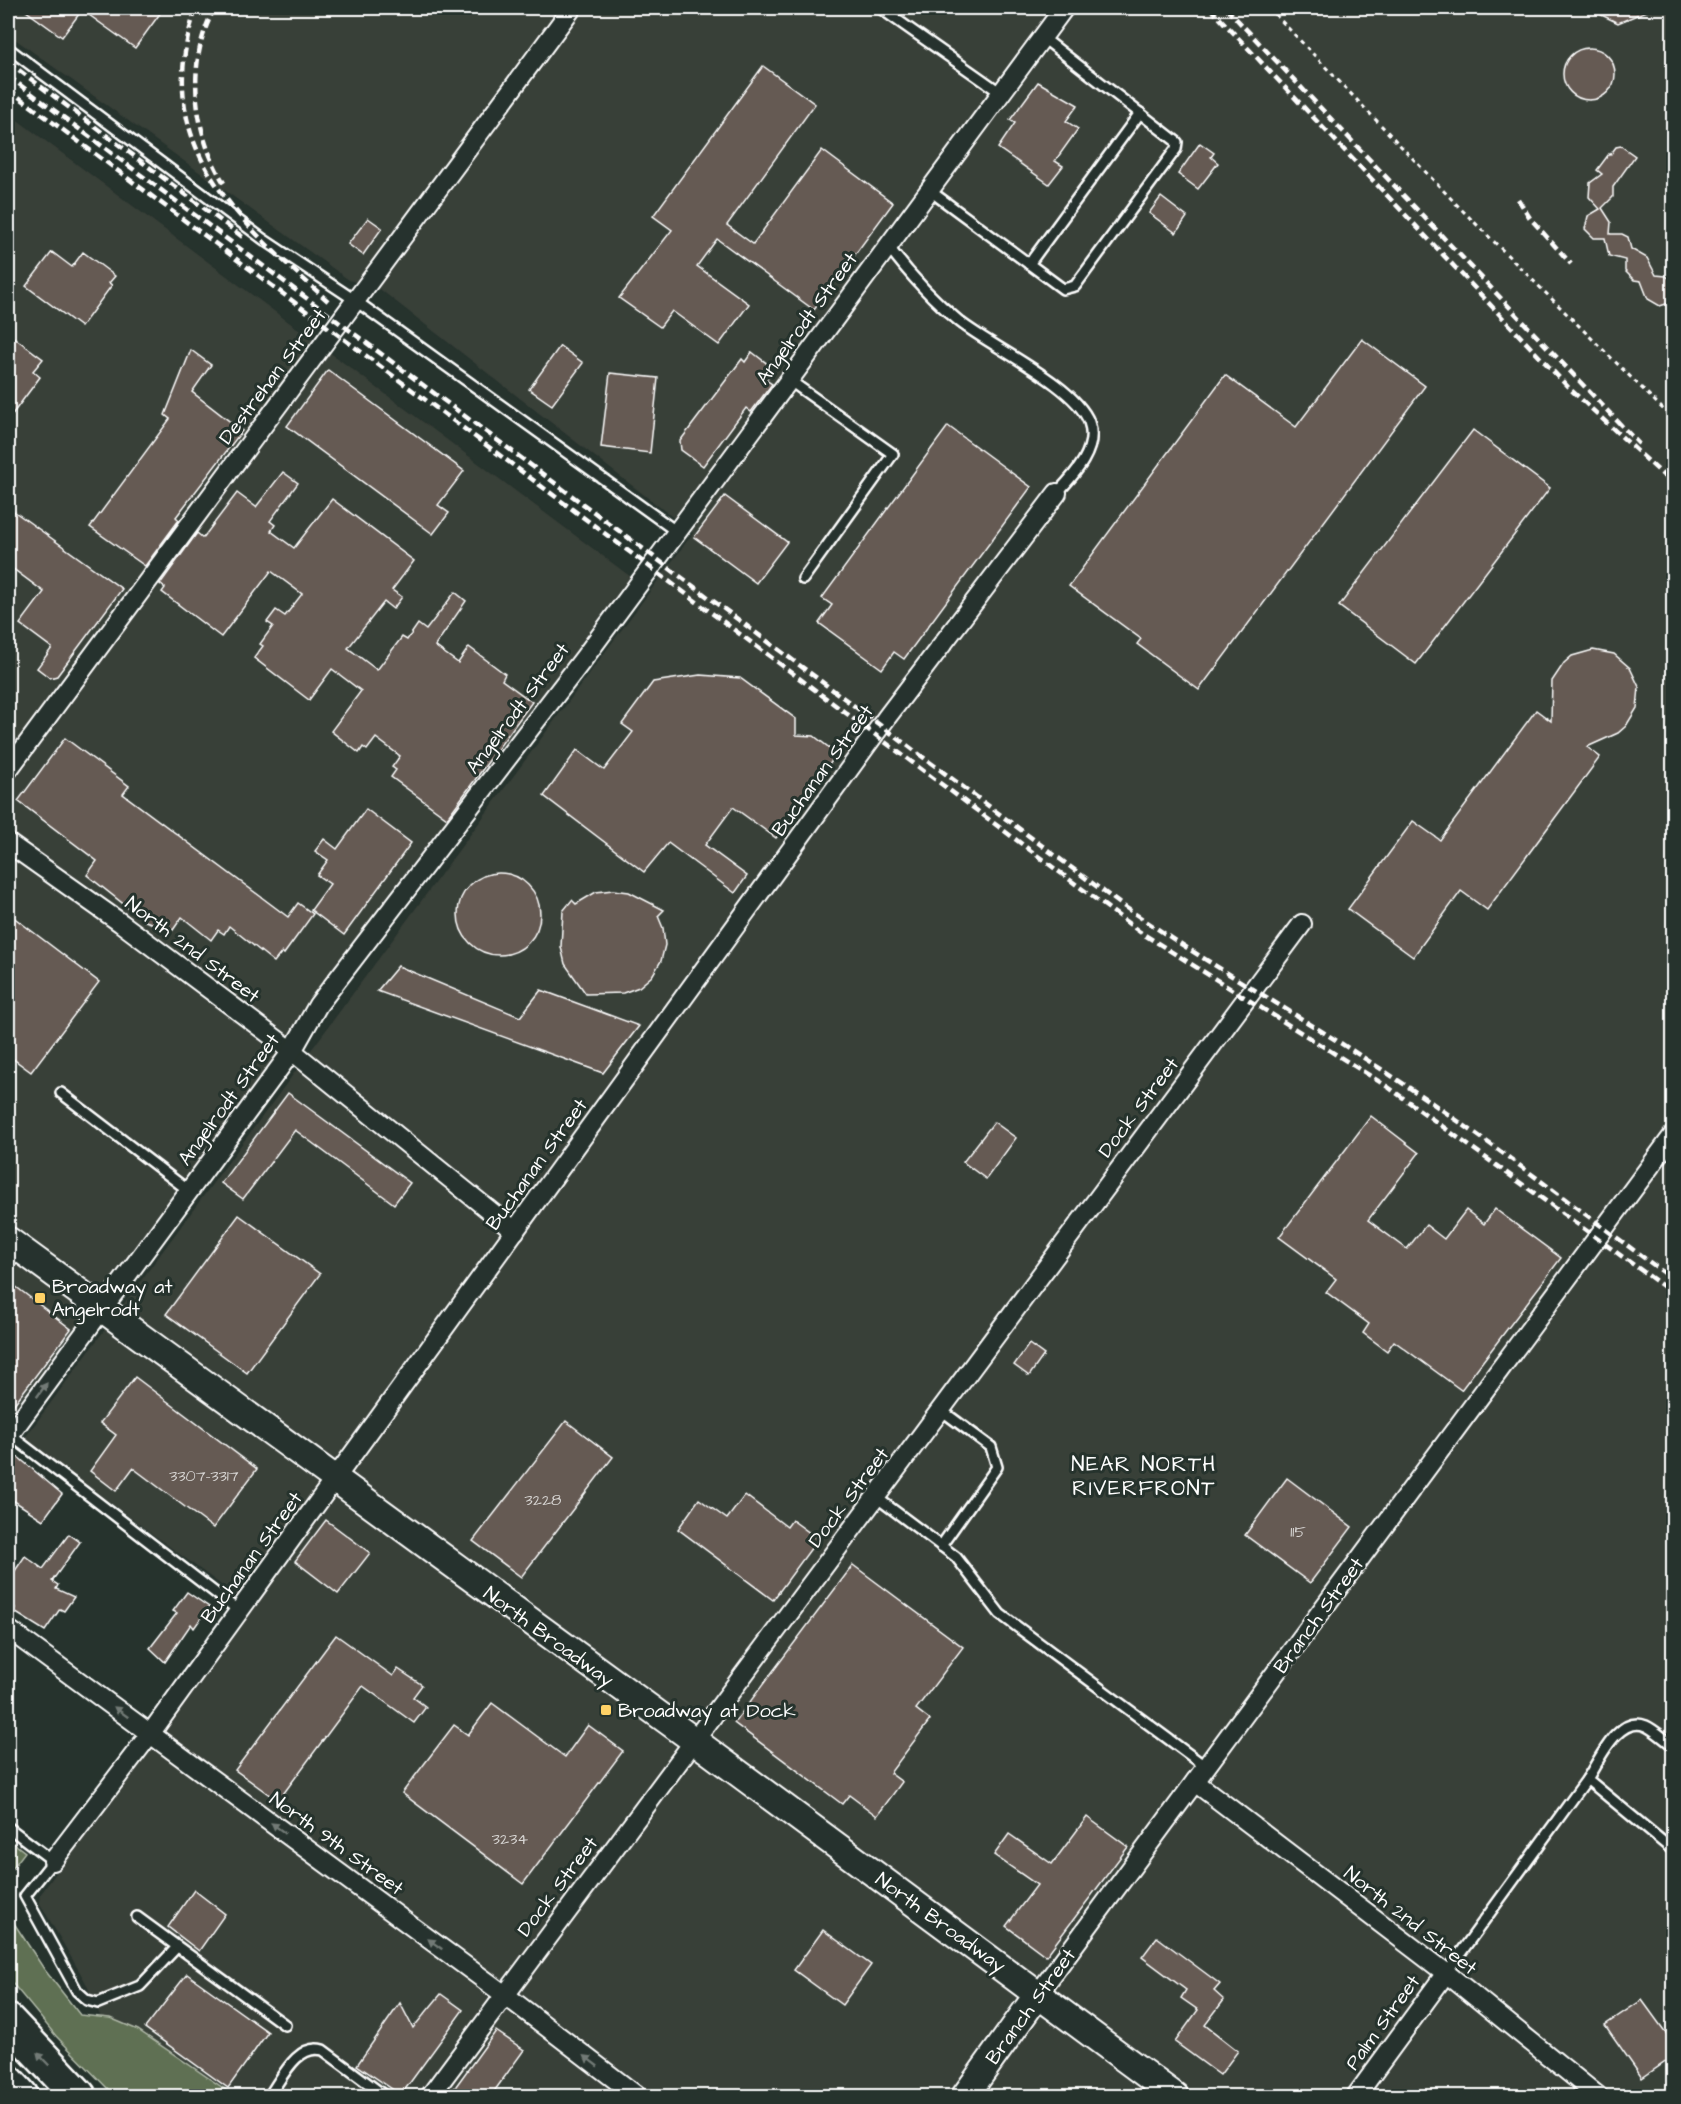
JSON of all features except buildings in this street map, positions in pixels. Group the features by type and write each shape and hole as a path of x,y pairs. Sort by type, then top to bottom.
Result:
{"highway":[{"path":"8,2021 79,2097"},
{"path":"8,2082 21,2097"}],"main road":[{"name":"North Broadway","path":"8,1240 694,1741 1175,2097"},
{"name":"Branch Street","path":"965,2097 1038,1994"}],"street":[{"name":"Destrehan Street","path":"8,770 572,8"},
{"name":"Angelrodt Street","path":"8,1434 292,1051 318,1005 677,532 1064,8"},
{"name":"Buchanan Street","path":"52,1861 150,1734 887,717 1057,493"},
{"name":"North 2nd Street","path":"8,843 121,923 292,1051 515,1231"},
{"name":"Dock Street","path":"430,2097 1302,924"},
{"name":"Branch Street","path":"1038,1994 1674,1134"},
{"name":"North 9th Street","path":"8,1629 505,1995 637,2097"},
{"name":"North 2nd Street","path":"1195,1782 1446,1973 1598,2097"},
{"name":"Palm Street","path":"1356,2097 1446,1973"}],"lane":[{"path":"880,8 1001,93"},
{"path":"929,190 1063,289 1075,286 1176,149 1174,137 1042,37"},
{"path":"8,48 264,239 356,301 677,532"},
{"path":"1029,264 1140,113"},
{"path":"888,246 913,277 961,322 1062,387 1080,405 1089,422 1091,437 1085,458 1057,493"},
{"path":"789,380 893,454 803,579"},
{"path":"61,1093 189,1191"},
{"path":"941,1410 991,1447 997,1467 941,1546"},
{"path":"8,1434 239,1611"},
{"path":"876,1497 956,1557 1000,1614 1206,1767"},
{"path":"1446,1973 1587,1779 1618,1731 1630,1724 1645,1725 1674,1746"},
{"path":"1587,1779 1674,1851"},
{"path":"8,1827 52,1861 25,1896 77,1991 87,2000 98,2003 140,1986 177,1947"},
{"path":"137,1917 285,2025"},
{"path":"269,2097 302,2052 315,2048 323,2050 385,2097"}],"path":[{"path":"1269,8 1570,319 1674,420"}],"shaded area":[{"path":"8,8 1673,8 1673,2096 194,2096 103,2022 85,1981 39,1902 40,1895 251,1607 24,1439 693,533 381,290 349,280 8,34"},
{"path":"8,113 631,577 8,1427"}],"green space":[{"path":"8,1839 25,1852 8,1874"},
{"path":"8,1914 44,1969 80,2015 110,2018 138,2030 229,2092 227,2096 115,2096 56,2036 8,1978"}],"railway":[{"path":"215,8 199,50 196,73 197,96 205,142 224,183"},
{"path":"1210,8 1569,388 1674,485"},
{"path":"1226,8 1639,444"},
{"path":"196,9 184,57 184,100 193,139 210,174 233,208 262,240 328,301"},
{"path":"8,62 244,238"},
{"path":"8,76 1119,903 1404,1084 1521,1166 1674,1280"},
{"path":"8,89 1140,932 1388,1087 1674,1294"},
{"path":"1518,199 1530,218 1571,264"}],"place":[{"name":"Broadway at Angelrodt","path":"40,1298"},
{"name":"Broadway at Dock","path":"606,1710"}],"district":[{"name":"NEAR NORTH RIVERFRONT","path":"1144,1476"}]}
